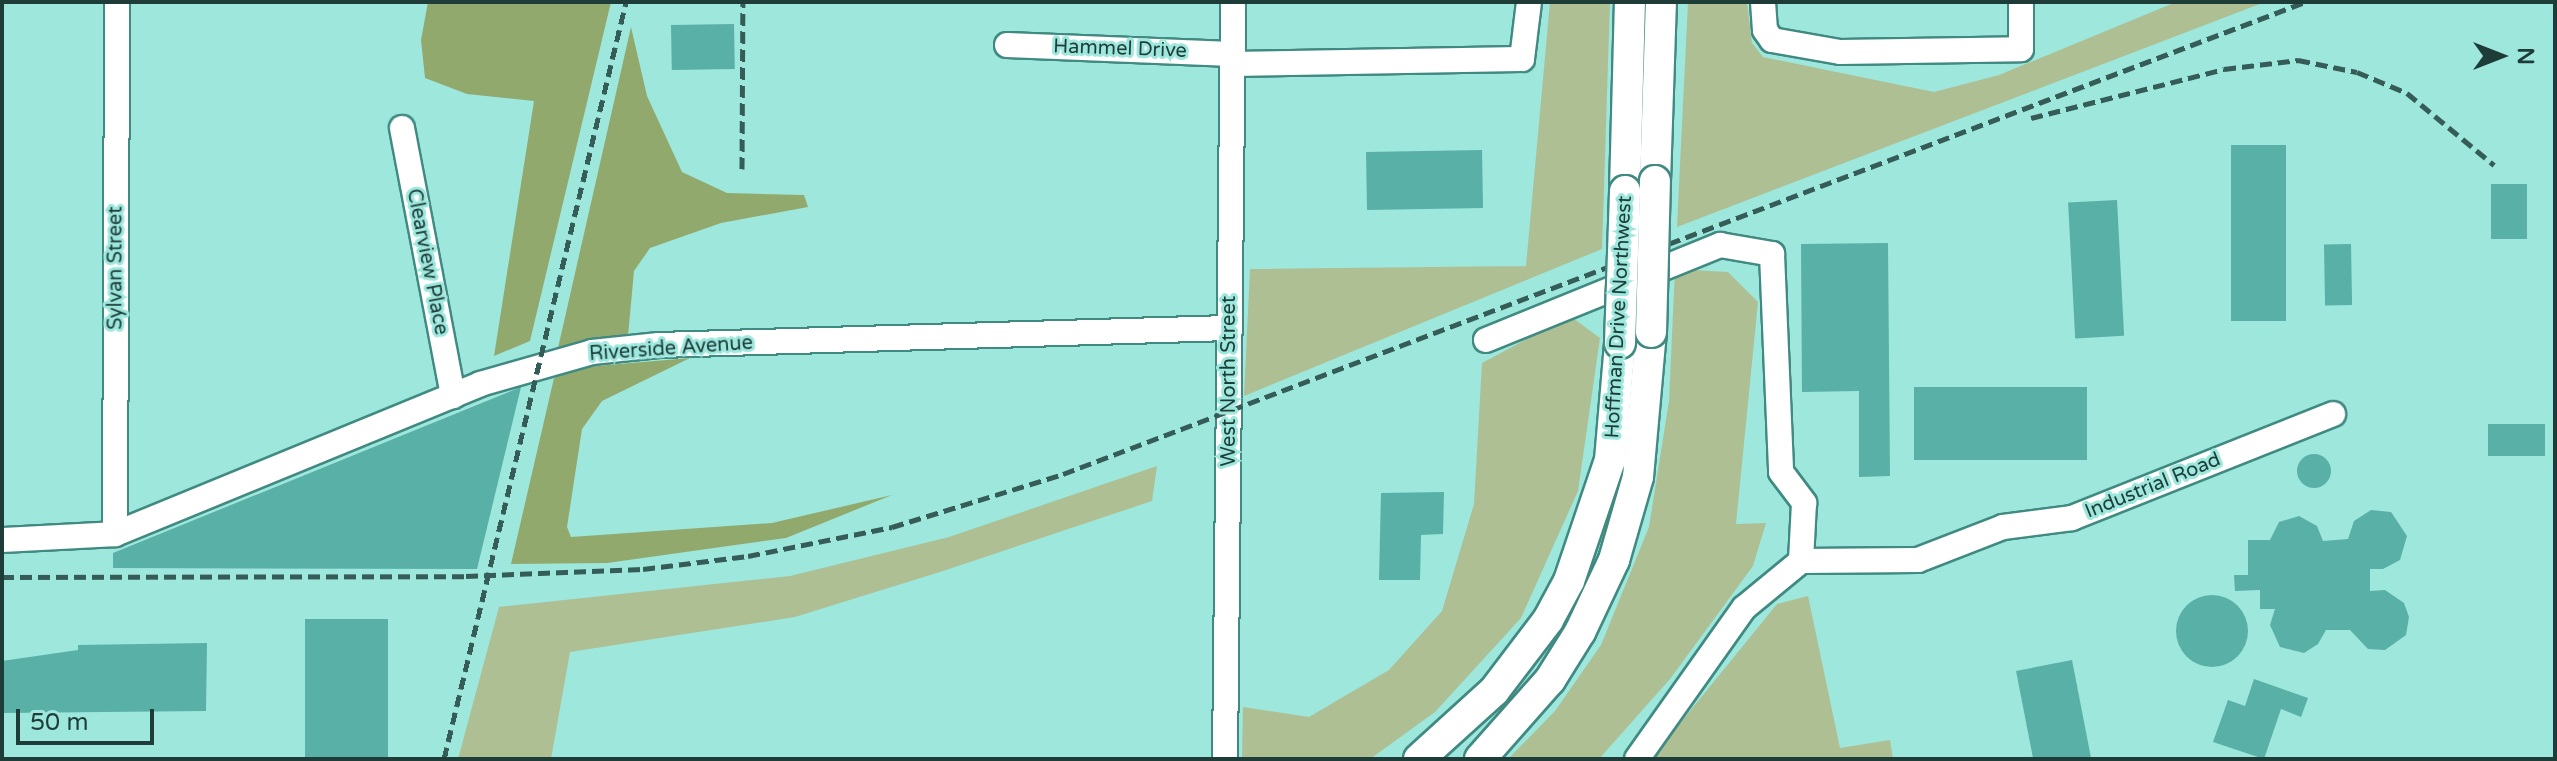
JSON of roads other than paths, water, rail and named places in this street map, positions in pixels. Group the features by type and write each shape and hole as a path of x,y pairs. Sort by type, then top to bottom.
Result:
{"main road":[{"name":"Hoffman Drive Northwest","path":"1419,759 1494,691 1569,581 1610,460 1620,343 1630,2"},
{"name":"Hoffman Drive Northwest","path":"1480,759 1550,680 1609,572 1638,477 1651,332 1661,2"}],"street":[{"name":"Sylvan Street","path":"115,534 117,2"},
{"name":"West North Street","path":"1225,759 1233,2"},
{"name":"Hammel Drive","path":"1007,45 1232,59 1522,59 1529,2"},
{"path":"1763,2 1765,30 1772,40 1840,52 2021,49 2021,2"},
{"name":"Clearview Place","path":"402,128 453,396"},
{"path":"1486,340 1720,245 1772,254 1781,472 1804,503 1801,561 1744,608 1637,759"},
{"name":"Riverside Avenue","path":"2,540 115,534 453,396 566,358 617,349 1229,328"},
{"name":"Industrial Road","path":"1801,561 1918,560 2003,527 2072,518 2333,414"}],"railway":[{"path":"444,759 626,2"},
{"path":"742,169 743,2"},
{"path":"2,577 466,576 643,569 748,556 892,527 1063,474 2305,2"},
{"path":"2031,118 2224,69 2298,60 2357,72 2407,93 2494,165"}]}
